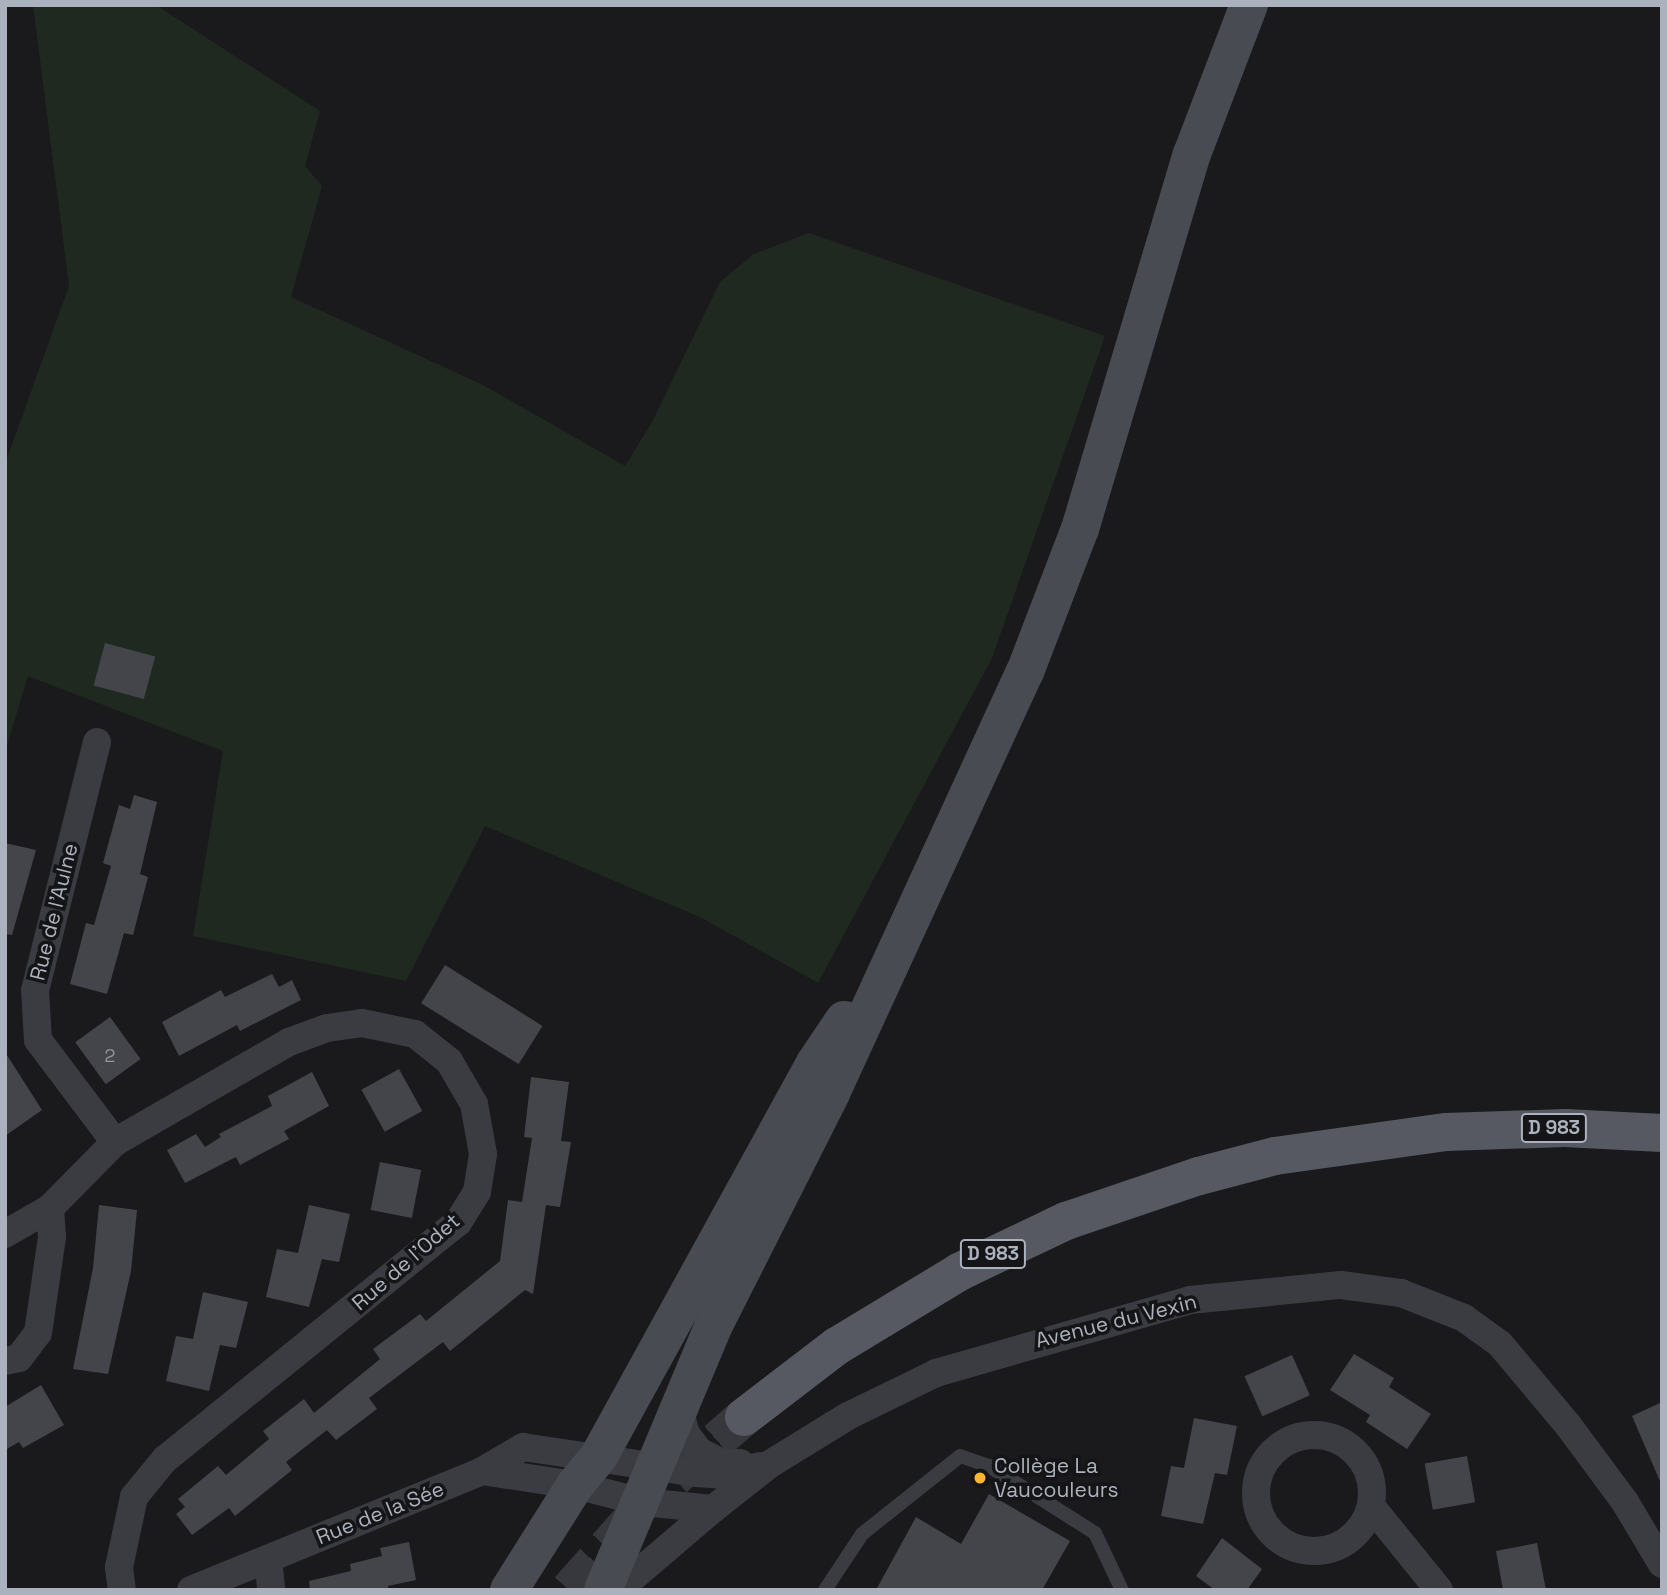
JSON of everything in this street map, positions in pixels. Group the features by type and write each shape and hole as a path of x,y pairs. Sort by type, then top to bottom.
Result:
{"main road":[{"path":"603,1590 680,1412 713,1327 831,1093 1025,672 1075,542 1192,154 1249,5"},
{"path":"509,1590 575,1485 598,1456 815,1063 908,925"},
{"name":"D 983","path":"744,1417 837,1346 949,1277 1066,1221 1173,1184 1275,1156 1434,1133 1564,1128 1662,1133"}],"street":[{"name":"Rue de l'Aulne","path":"97,742 35,990 38,1040 115,1142"},
{"name":"Rue de l'Odet","path":"5,1234 50,1208 115,1142 289,1042 327,1028 362,1023 415,1034 449,1061 474,1104 483,1154 477,1192 458,1222 158,1468 134,1497 119,1567 122,1590"},
{"path":"5,1361 19,1358 38,1333 52,1237 50,1208"},
{"name":"Avenue du Vexin","path":"618,1590 770,1464 848,1416 936,1373 1017,1347 1190,1300 1341,1285 1401,1293 1464,1318 1500,1344 1568,1425 1625,1502 1662,1563"},
{"path":"680,1412 686,1434 699,1451 722,1463 770,1464"},
{"path":"1371,1506 1350,1539 1312,1551 1293,1547 1269,1529 1256,1503 1256,1483 1263,1465 1282,1446 1307,1436 1325,1436 1357,1454 1370,1479 1371,1506 1439,1590"},
{"name":"Rue de la Sée","path":"191,1590 482,1471 523,1447 598,1456 649,1486"},
{"path":"482,1471 575,1485 649,1486 726,1475 770,1464"},
{"path":"649,1486 713,1509"},
{"path":"268,1559 271,1590"}],"lane":[{"path":"825,1590 862,1534 960,1456 989,1466 1095,1533 1122,1590"}],"green space":[{"path":"33,5 156,5 320,111 305,166 322,186 291,297 483,385 625,466 652,422 720,282 754,254 809,233 1105,336 992,658 818,983 702,918 485,826 406,981 193,936 223,751 28,676 5,752 5,464 69,286"}],"building":[{"path":"105,643 155,656 144,699 94,686"},
{"path":"134,795 157,802 140,874 148,877 133,935 124,933 107,994 70,984 86,923 94,925 111,866 103,863 119,805 130,809"},
{"path":"5,843 36,850 12,935 5,934"},
{"path":"445,965 543,1026 519,1064 421,1003"},
{"path":"272,974 279,987 292,980 301,1000 240,1031 237,1025 179,1056 162,1022 221,990 225,997"},
{"path":"110,1017 141,1059 106,1084 75,1042"},
{"path":"5,1052 42,1110 5,1136"},
{"path":"399,1069 422,1111 385,1132 361,1090"},
{"path":"312,1072 329,1106 284,1131 289,1139 240,1165 236,1157 185,1183 167,1150 196,1134 205,1147 221,1137 219,1134 272,1106 268,1096"},
{"path":"531,1077 569,1082 561,1141 571,1142 560,1207 546,1205 533,1294 525,1290 450,1351 443,1342 369,1398 377,1409 336,1440 327,1430 286,1462 292,1470 235,1516 229,1508 192,1535 176,1514 185,1507 178,1499 218,1466 226,1475 269,1439 263,1431 304,1399 314,1413 380,1359 373,1349 420,1314 426,1321 500,1261 508,1200 522,1202 532,1138 524,1137"},
{"path":"380,1162 421,1170 412,1218 371,1210"},
{"path":"99,1205 137,1210 131,1271 108,1374 73,1369 93,1268"},
{"path":"309,1205 350,1214 339,1262 322,1259 309,1307 266,1297 277,1249 298,1253"},
{"path":"203,1292 248,1302 236,1348 220,1345 209,1391 166,1381 176,1336 193,1339"},
{"path":"1354,1354 1394,1378 1389,1387 1431,1414 1407,1449 1366,1422 1370,1415 1330,1390"},
{"path":"1292,1355 1310,1395 1262,1416 1244,1376"},
{"path":"41,1385 64,1425 23,1448 19,1442 5,1450 5,1407"},
{"path":"1662,1402 1662,1486 1632,1416"},
{"path":"1194,1418 1237,1426 1227,1475 1215,1473 1203,1524 1161,1516 1171,1466 1184,1468"},
{"path":"1467,1456 1475,1502 1433,1510 1425,1463"},
{"path":"989,1494 1070,1541 1042,1590 876,1590 916,1517 961,1544"},
{"path":"1222,1538 1262,1569 1247,1590 1215,1590 1196,1576"},
{"path":"409,1542 416,1580 388,1586 388,1590 310,1590 309,1581 351,1571 350,1564 382,1556 380,1548"},
{"path":"1537,1543 1546,1590 1503,1590 1496,1551"}],"tunnel":[{"path":"674,1478 744,1417"},
{"path":"569,1590 631,1520"}],"place":[{"name":"Collège La Vaucouleurs","path":"980,1478"}]}
